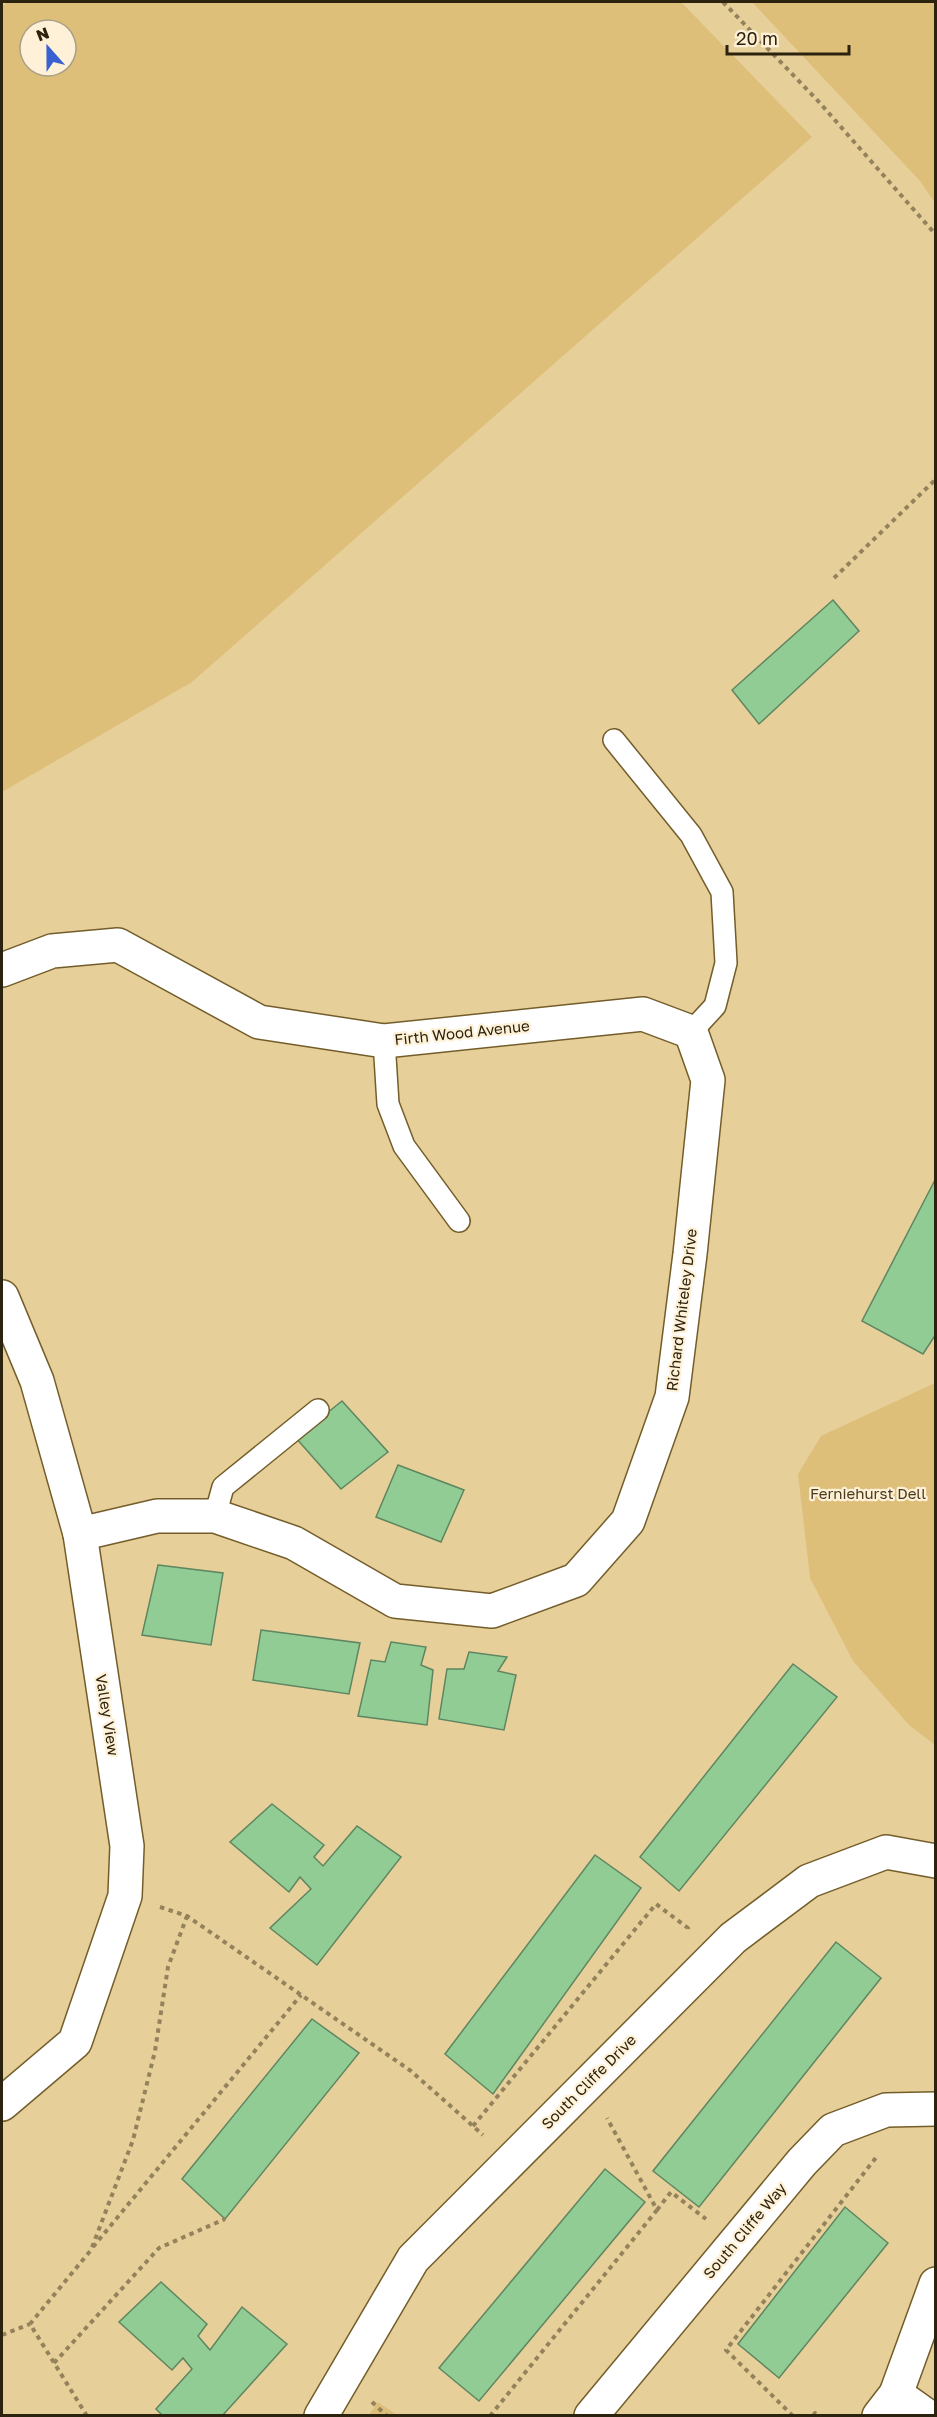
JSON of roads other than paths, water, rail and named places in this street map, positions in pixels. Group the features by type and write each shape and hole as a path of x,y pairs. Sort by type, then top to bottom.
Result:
{"street":[{"name":"Firth Wood Avenue","path":"2,970 52,951 118,945 259,1022 384,1041 643,1014 691,1032"},
{"name":"Richard Whiteley Drive","path":"80,1534 157,1516 215,1516 294,1543 395,1601 492,1611 576,1580 628,1521 672,1397 708,1080 691,1032"},
{"name":"Valley View","path":"2,1297 37,1381 80,1534 127,1846 125,1896 75,2042 2,2104"},
{"name":"South Cliffe Drive","path":"321,2415 413,2259 734,1938 809,1881 886,1852 936,1862"},
{"name":"South Cliffe Way","path":"591,2415 802,2162 833,2130 886,2110 925,2109"},
{"path":"927,2415 888,2405 936,2284"}],"lane":[{"path":"614,740 691,835 722,892 726,963 716,1006 691,1032"},
{"path":"384,1041 388,1104 404,1146 459,1221"},
{"path":"215,1516 223,1487 318,1410"}],"park label":[{"name":"Ferniehurst Dell","path":"868,1494"}]}
